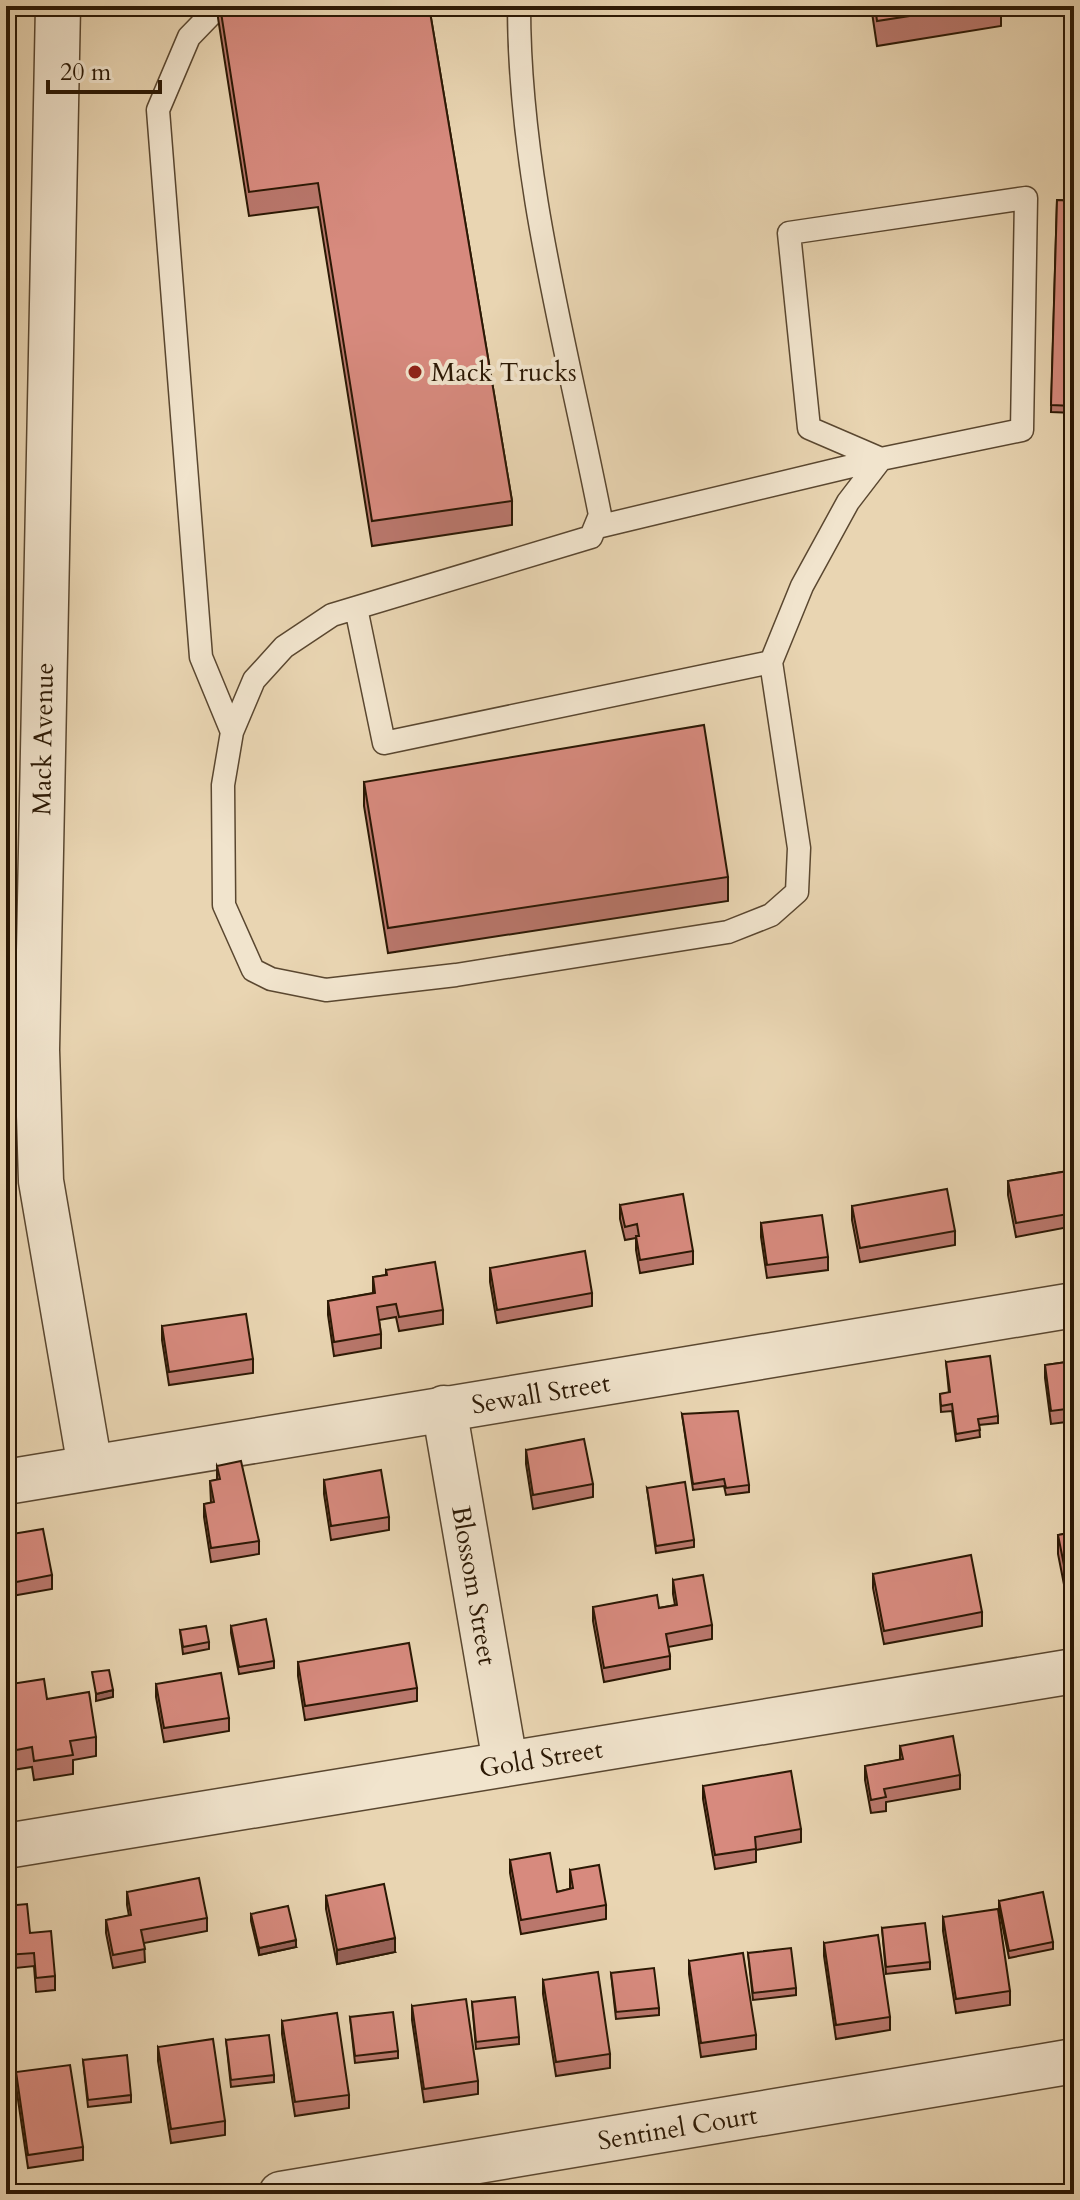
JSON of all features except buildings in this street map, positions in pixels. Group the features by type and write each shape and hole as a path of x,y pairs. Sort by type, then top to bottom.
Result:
{"street":[{"name":"Mack Avenue","path":"58,6 37,1050 41,1181 90,1467"},
{"name":"Sewall Street","path":"6,1482 1074,1305"},
{"name":"Blossom Street","path":"444,1408 505,1762"},
{"name":"Gold Street","path":"6,1846 1074,1671"},
{"name":"Sentinel Court","path":"281,2194 1074,2061"}],"lane":[{"path":"219,6 189,37 158,110 201,657 232,732"},
{"path":"519,6 519,78 527,147 600,515 597,527 591,537 332,615 284,647 254,680 232,732 223,785 224,905 253,970 271,979 326,990 456,975 728,932 771,915 797,892 799,848 771,662 802,586 848,502 881,459"},
{"path":"597,527 881,459 1022,430 1026,198 789,233 809,428 881,459"},
{"path":"356,608 384,743 771,662"}],"place":[{"name":"Mack Trucks","path":"415,372"}]}
